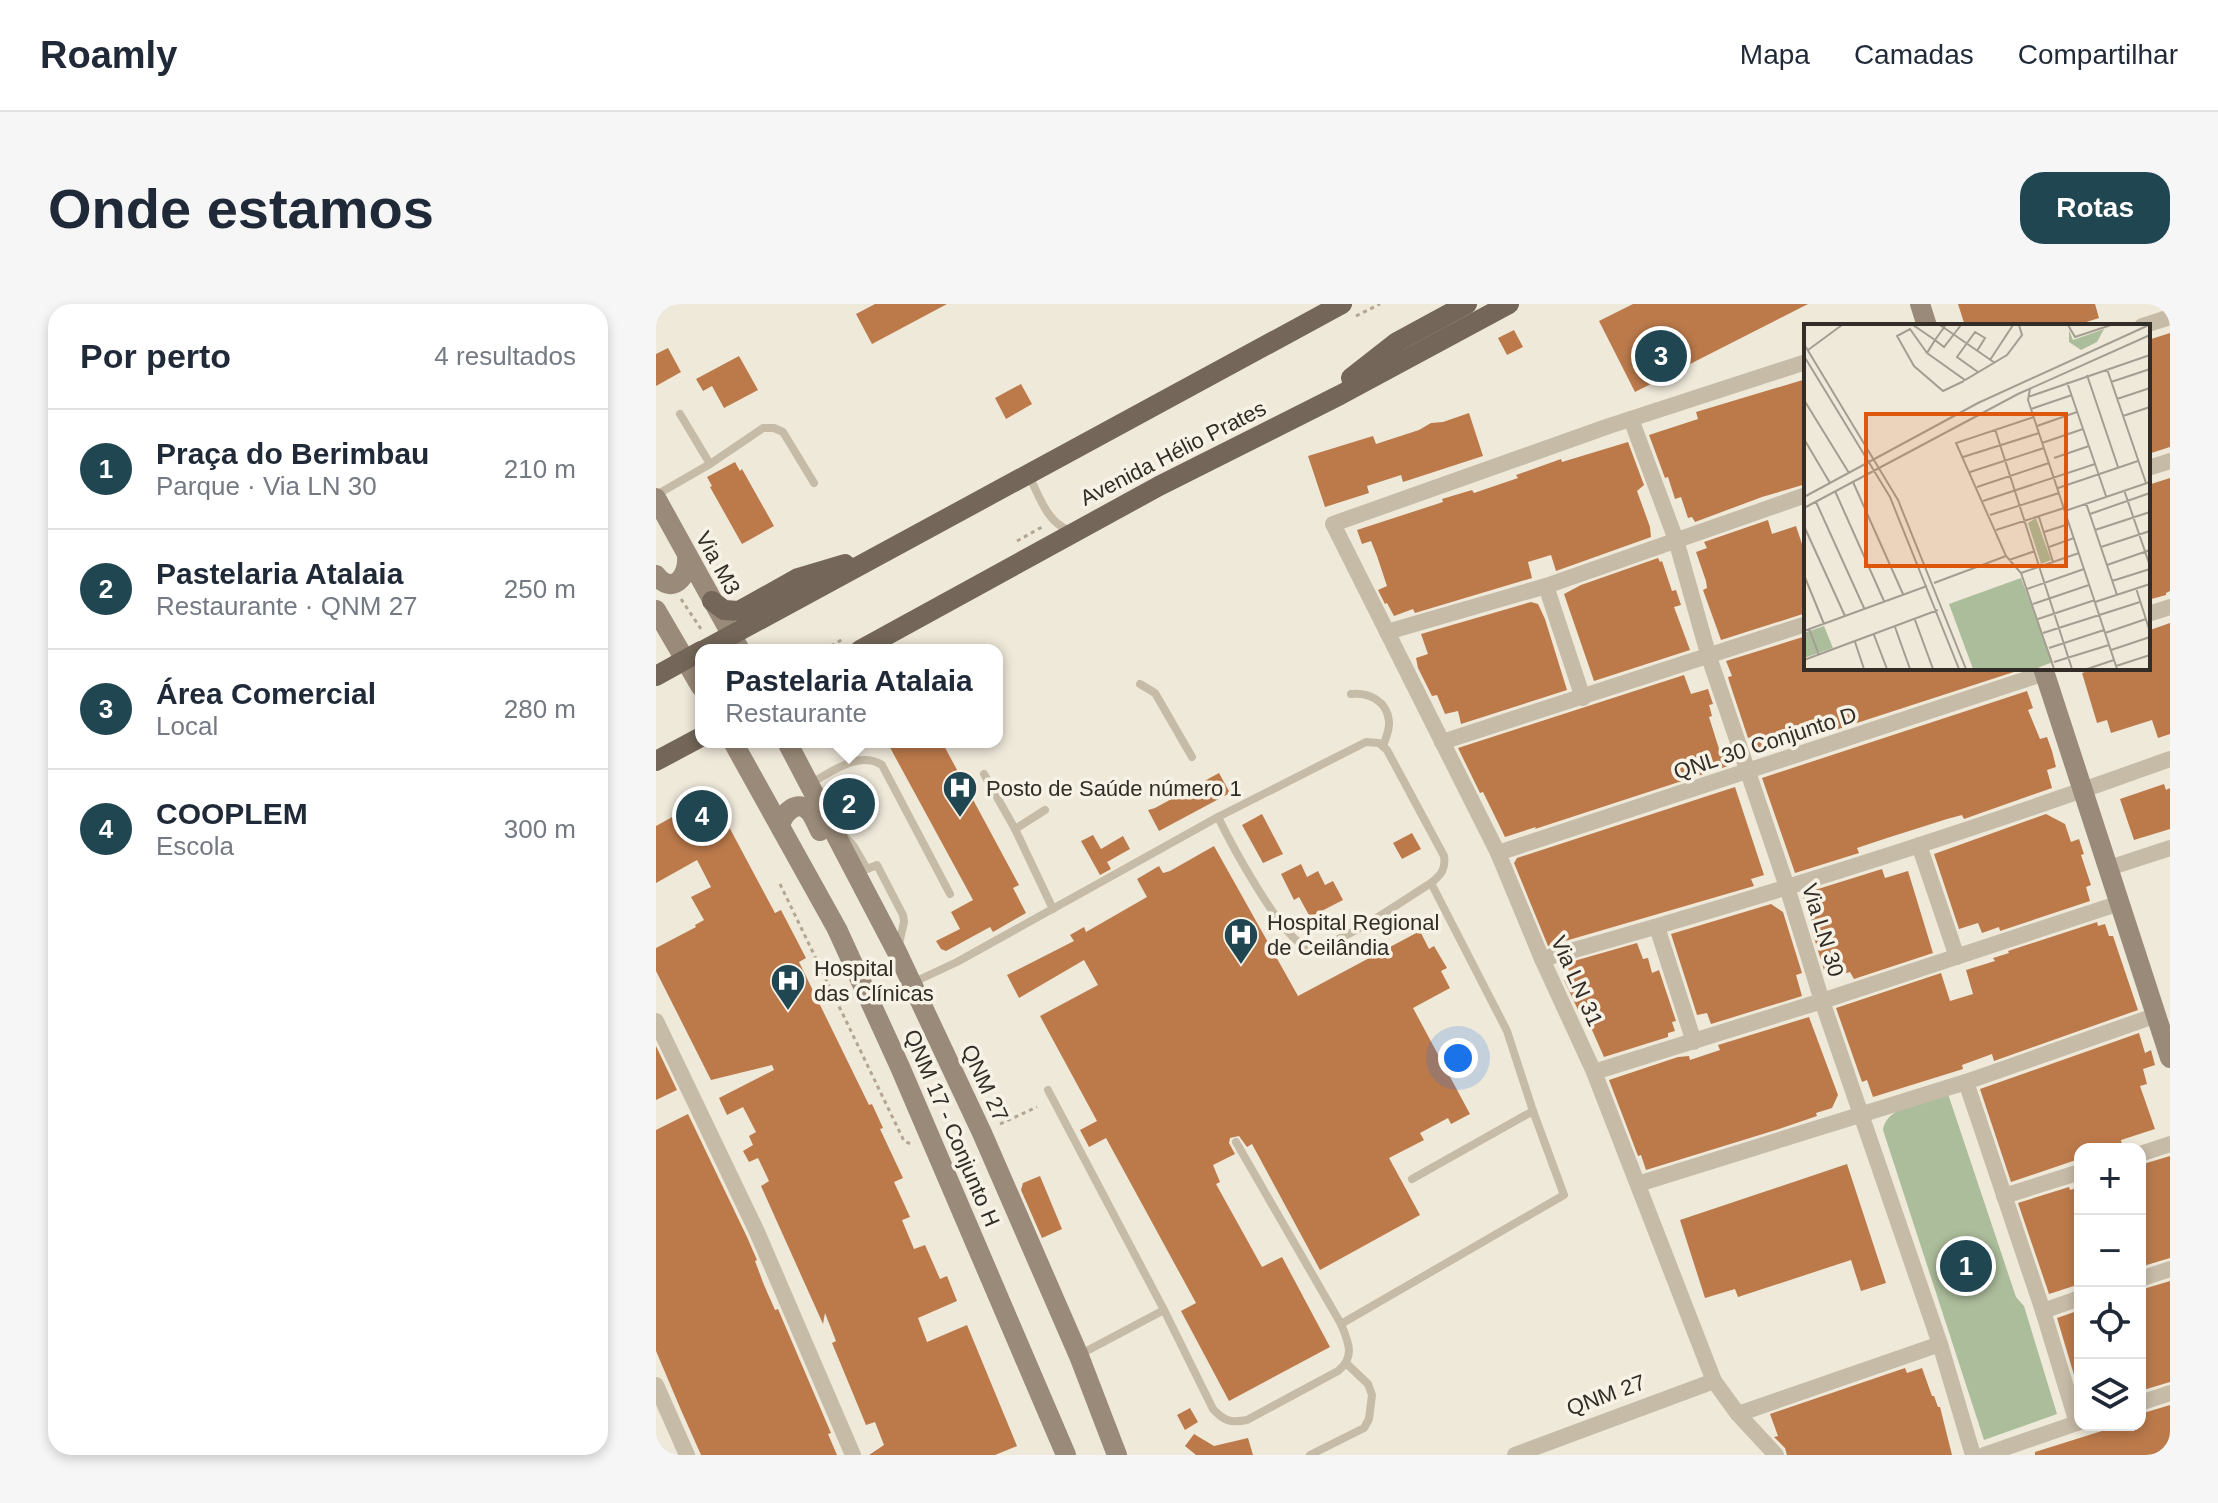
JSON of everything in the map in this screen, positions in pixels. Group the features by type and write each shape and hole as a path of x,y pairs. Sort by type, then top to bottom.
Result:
{"main road":[{"path":"736,642 888,551 1342,304"},
{"path":"1320,403 1397,342 1467,304"},
{"name":"Avenida Hélio Prates","path":"871,644 1075,531 1509,304"},
{"name":"Via M3","path":"656,497 736,642"},
{"path":"712,601 724,610 739,611 798,578 888,551"},
{"path":"656,575 666,583 681,579 687,572 687,556"},
{"path":"656,610 695,652"},
{"path":"656,676 695,655"},
{"path":"2044,670 2157,1015 2167,1036 2170,1058"},
{"path":"656,761 695,740"},
{"name":"QNM 17 - Conjunto H","path":"736,748 837,929 1066,1455"},
{"name":"QNM 27","path":"790,748 892,943 982,1133 1079,1356 1117,1455"},
{"path":"780,825 791,808 807,809 845,883 892,943"}],"street":[{"path":"2148,324 2170,317"},
{"path":"1631,419 1804,363"},
{"name":"Via LN 31","path":"1631,419 1333,524 1498,853 1594,1072 1714,1381 1738,1414 1776,1455"},
{"name":"Via LN 30","path":"1631,419 1676,540 1709,657 1822,1001 1940,1344 1973,1455"},
{"path":"2150,467 2170,461"},
{"path":"1387,632 1546,586 1804,497"},
{"path":"1546,586 1583,698"},
{"path":"2150,613 2170,607"},
{"path":"1442,742 1804,625"},
{"name":"QNL 30 Conjunto D","path":"1498,853 2044,670"},
{"path":"1542,959 1657,927 1919,845 2170,759"},
{"path":"1919,845 1957,957"},
{"path":"2109,868 2170,848"},
{"path":"1594,1072 2120,903"},
{"path":"1657,927 1694,1042"},
{"path":"1638,1184 1966,1082 2157,1015"},
{"path":"656,1021 757,1232 853,1455"},
{"path":"1966,1082 2074,1410"},
{"path":"2146,1152 2170,1144"},
{"path":"2004,1196 2074,1174"},
{"path":"2146,1277 2170,1269"},
{"path":"2043,1311 2074,1300"},
{"path":"1738,1414 1940,1344"},
{"name":"QNM 27","path":"1515,1455 1714,1381"},
{"path":"656,1385 687,1455"},
{"path":"2146,1401 2170,1393"},
{"path":"1984,1455 2074,1424"}],"lane":[{"path":"680,414 710,464"},
{"path":"656,497 763,428 783,432 814,483"},
{"path":"1029,475 1052,520 1061,528 1075,531"},
{"path":"1140,684 1155,693 1192,757"},
{"path":"1351,694 1366,694 1384,707 1389,721 1383,746"},
{"path":"911,983 957,962 1218,817 1366,742 1383,746 1444,856 1443,871 1431,883 1338,939 1320,946 1304,946 1265,900 1218,817"},
{"path":"809,784 857,759 882,765 950,894"},
{"path":"984,774 1015,829 1053,909"},
{"path":"1015,829 1045,810"},
{"path":"1341,1324 1564,1195 1507,1031 1431,883"},
{"path":"1048,1090 1213,1409 1223,1420 1232,1423 1247,1420 1338,1371 1347,1364 1350,1356 1350,1345 1341,1324 1236,1142"},
{"path":"1412,1179 1533,1111"},
{"path":"1079,1356 1164,1310"},
{"path":"1310,1455 1364,1428 1369,1419 1372,1395 1368,1384 1347,1364"}],"path":[{"path":"780,884 904,1141 921,1149"}],"green space":[{"path":"1948,1094 2016,1297 2024,1306 2057,1414 1984,1440 1883,1130 1886,1122 1900,1110"}],"building":[{"path":"875,304 947,304 872,344 856,314"},
{"path":"1633,304 1808,304 1635,392 1599,321"},
{"path":"1958,304 2095,304 2099,318 2080,324 1964,324"},
{"path":"1514,330 1523,347 1507,355 1498,338"},
{"path":"2170,333 2170,447 2150,453 2150,339"},
{"path":"668,348 681,372 656,386 656,354"},
{"path":"739,356 758,390 724,408 712,386 703,391 696,379"},
{"path":"1804,380 1804,485 1695,522 1692,517 1688,518 1681,497 1675,499 1668,477 1665,478 1649,435 1698,419 1696,412"},
{"path":"1021,384 1032,404 1006,419 995,398"},
{"path":"1469,413 1483,456 1403,482 1401,475 1367,486 1369,493 1325,507 1308,456 1373,436 1376,444 1431,423"},
{"path":"1628,442 1644,485 1637,491 1651,537 1556,571 1551,555 1528,562 1532,578 1415,613 1413,609 1394,616 1385,604 1378,590 1387,586 1377,556 1371,541 1362,544 1357,530 1443,502 1442,499 1472,490 1474,493 1518,478 1516,475 1561,459 1562,462"},
{"path":"735,462 774,526 742,544 707,477"},
{"path":"2170,478 2170,591 2150,599 2150,484"},
{"path":"1768,520 1772,534 1796,526 1804,550 1804,614 1721,640 1703,590 1707,588 1706,581 1696,552 1707,548 1704,542"},
{"path":"1658,558 1662,561 1672,591 1676,590 1681,605 1674,607 1690,650 1594,681 1564,594"},
{"path":"1531,602 1538,604 1545,619 1567,690 1461,724 1458,711 1445,714 1437,695 1432,696 1418,668 1416,658 1428,654 1421,634"},
{"path":"2170,623 2170,734 2158,738 2152,720 2111,733 2107,720 2097,723 2082,673 2091,670 2150,670 2150,630"},
{"path":"1804,637 1804,670 2020,670 1756,754 1729,681 1728,677 1732,676 1726,661"},
{"path":"1684,675 1691,694 1708,689 1713,704 1709,705 1712,716 1709,717 1720,752 1727,749 1731,762 1728,766 1505,837 1458,748"},
{"path":"2027,691 2033,708 2028,710 2040,739 2047,737 2052,751 2056,767 2047,770 2052,788 1964,819 1962,815 1887,838 1857,848 1859,853 1795,873 1762,778"},
{"name":"Posto de Saúde número 1","path":"890,748 945,748 1019,885 1013,888 1026,913 993,932 990,927 946,951 941,949 936,941 960,929 951,912 973,900"},
{"path":"1219,773 1230,793 1159,831 1148,810"},
{"path":"2164,784 2166,790 2170,788 2170,829 2134,840 2120,799"},
{"path":"846,785 849,790 856,786 867,807 866,814 846,824 829,794"},
{"path":"1735,787 1764,875 1751,879 1754,886 1548,946 1514,863 1517,858"},
{"path":"712,795 775,913 781,910 806,958 799,962 883,1128 880,1129 903,1178 894,1182 910,1217 902,1220 914,1249 925,1245 940,1279 947,1276 957,1301 918,1318 927,1342 967,1325 1017,1446 995,1455 869,1455 884,1445 875,1422 866,1425 832,1343 836,1341 825,1313 823,1324 761,1186 769,1181 758,1158 749,1162 743,1151 753,1145 749,1136 756,1132 743,1107 727,1115 719,1098 774,1070 772,1065 711,1080 656,971 656,948 704,920 691,897 711,887 697,860 656,883 656,826"},
{"path":"1262,814 1283,854 1263,863 1242,825"},
{"path":"2046,814 2065,824 2071,842 2079,839 2091,885 2086,887 2090,901 2000,931 1999,927 1982,933 1978,923 1959,929 1934,854"},
{"path":"1412,833 1421,849 1402,859 1393,843"},
{"path":"1093,835 1101,849 1123,836 1130,849 1107,862 1111,869 1100,875 1081,841"},
{"path":"1214,846 1298,996 1420,931 1429,949 1434,946 1447,968 1441,971 1450,988 1413,1008 1470,1114 1451,1124 1448,1118 1420,1133 1424,1140 1389,1158 1420,1215 1320,1270 1252,1144 1247,1147 1239,1136 1230,1138 1229,1143 1235,1154 1213,1165 1220,1182 1216,1184 1262,1267 1282,1257 1330,1347 1229,1401 1181,1311 1196,1303 1106,1138 1089,1147 1080,1130 1097,1121 1040,1016 1098,985 1084,960 1019,998 1007,975 1074,941 1070,935 1084,927 1086,932 1147,897 1137,879 1159,866 1163,873 1170,871"},
{"path":"1301,864 1307,877 1318,871 1325,885 1333,881 1343,900 1310,917 1299,897 1294,900 1281,874"},
{"path":"1882,869 1885,878 1908,871 1933,953 1854,979 1850,972 1839,975 1824,970 1812,931 1816,933 1802,894"},
{"path":"1771,904 1783,912 1802,973 1796,975 1802,996 1711,1024 1707,1013 1697,1015 1671,934"},
{"path":"2097,922 2098,926 2105,924 2109,936 2113,936 2138,1010 1994,1061 1992,1054 1962,1065 1963,1069 1873,1097 1867,1080 1862,1082 1836,1008 1941,973 1950,1001 1973,994 1966,970 1995,961 1993,958 2008,951"},
{"path":"1637,943 1643,959 1648,958 1652,973 1659,970 1676,1021 1672,1022 1675,1031 1668,1033 1668,1037 1604,1057 1584,1012 1580,1014 1564,980 1570,976 1567,963"},
{"path":"1809,1017 1838,1095 1832,1108 1779,1129 1646,1170 1609,1080 1678,1057 1689,1056 1690,1060 1720,1050 1718,1045"},
{"path":"2139,1033 2145,1053 2151,1050 2155,1065 2143,1069 2147,1084 2140,1086 2155,1129 2121,1140 2122,1143 2074,1143 2074,1161 2011,1182 1980,1089"},
{"path":"656,1046 677,1090 656,1100"},
{"path":"688,1114 747,1237 764,1285 775,1310 778,1309 831,1433 828,1434 837,1455 701,1455 681,1410 656,1351 656,1130"},
{"path":"2170,1156 2170,1258 2146,1265 2146,1215 2146,1163"},
{"path":"1847,1164 1886,1283 1861,1291 1851,1260 1738,1297 1735,1289 1705,1298 1680,1220"},
{"path":"1040,1176 1062,1229 1042,1238 1021,1190 1023,1183"},
{"path":"2069,1187 2070,1190 2074,1189 2074,1286 2049,1294 2018,1203"},
{"path":"2170,1281 2170,1382 2146,1389 2146,1359 2146,1288"},
{"path":"2074,1312 2074,1375 2057,1318"},
{"path":"1905,1368 1907,1373 1922,1368 1932,1396 1940,1407 1952,1455 1787,1455 1785,1448 1774,1437 1778,1436 1770,1414"},
{"path":"2170,1405 2170,1455 2035,1455 2035,1452 2102,1431 2146,1431 2146,1412"},
{"path":"1190,1408 1198,1422 1185,1430 1177,1415"},
{"path":"1194,1434 1214,1446 1248,1438 1253,1455 1196,1455 1185,1446"}],"place":[{"name":"Área Comercial","path":"1661,356"},
{"name":"Pastelaria Atalaia","path":"849,804"},
{"name":"COOPLEM","path":"702,816"},
{"name":"Posto de Saúde número 1","path":"960,819"},
{"name":"Hospital Regional de Ceilândia","path":"1241,966"},
{"name":"Hospital das Clínicas","path":"788,1012"},
{"name":"Praça do Berimbau","path":"1966,1266"}]}
